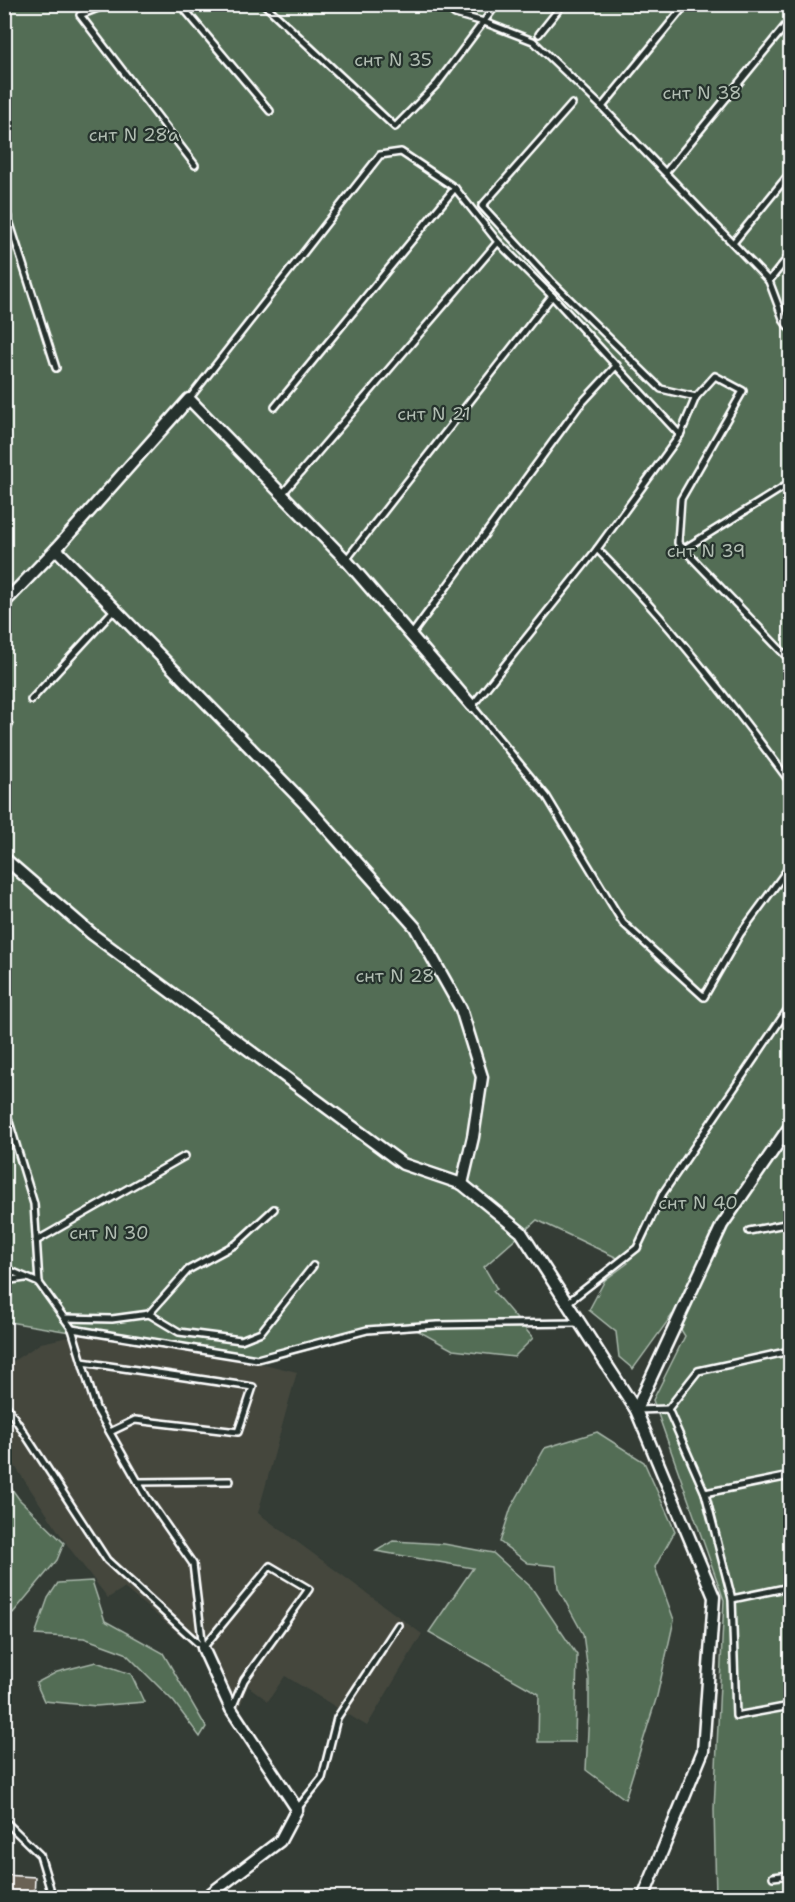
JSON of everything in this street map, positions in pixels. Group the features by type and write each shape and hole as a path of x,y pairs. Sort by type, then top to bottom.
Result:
{"street":[{"path":"4,603 56,549 189,399 346,560 472,706"},
{"path":"56,549 307,806 416,927 461,1009 482,1077 473,1137 462,1185"},
{"path":"4,858 92,934 403,1164 462,1185 521,1232 636,1410 714,1597 703,1750 643,1898"},
{"path":"636,1410 723,1224 790,1126"},
{"path":"203,1648 231,1709 297,1809 280,1841 205,1898"}],"lane":[{"path":"108,4 80,15 195,165"},
{"path":"180,4 270,111"},
{"path":"264,4 394,127 437,84 497,4"},
{"path":"443,4 455,14 484,22 534,41 666,172 769,281 784,321 790,329"},
{"path":"539,34 563,4"},
{"path":"602,107 686,4"},
{"path":"666,172 790,20"},
{"path":"572,104 482,206 551,281 661,389 696,397"},
{"path":"189,399 380,155 401,152 455,188 498,242 552,296 680,435"},
{"path":"733,243 790,173"},
{"path":"275,407 455,188"},
{"path":"4,205 56,368"},
{"path":"283,493 498,242"},
{"path":"769,281 790,255"},
{"path":"346,560 552,296"},
{"path":"412,634 579,406 617,365"},
{"path":"789,657 678,543 681,498 742,391 715,375 696,397 680,435 597,549 472,706 547,797 623,923 704,997 740,934 790,866"},
{"path":"684,549 790,483"},
{"path":"597,549 643,595 735,708 790,782"},
{"path":"31,700 115,609"},
{"path":"567,1304 638,1248 663,1193 790,1006"},
{"path":"4,1105 34,1204 39,1283 72,1329 96,1408 138,1482 193,1564 203,1648"},
{"path":"36,1241 185,1156"},
{"path":"149,1314 188,1270 236,1244 274,1209"},
{"path":"749,1231 790,1223"},
{"path":"64,1318 112,1319 149,1314 179,1332 241,1340 261,1332 313,1266"},
{"path":"4,1268 39,1283"},
{"path":"4,1281 27,1278"},
{"path":"72,1329 257,1359 367,1330 436,1325 579,1323"},
{"path":"636,1410 668,1409 698,1371 790,1352"},
{"path":"82,1362 254,1387 238,1432 135,1420 110,1432"},
{"path":"4,1402 107,1560 203,1648"},
{"path":"668,1409 705,1493 732,1599 736,1716 790,1706"},
{"path":"705,1493 790,1476"},
{"path":"138,1482 230,1481"},
{"path":"203,1648 270,1566 309,1588 244,1680 231,1709"},
{"path":"732,1599 790,1587"},
{"path":"297,1809 322,1778 337,1718 398,1624"},
{"path":"4,1820 40,1855 53,1898"},
{"path":"772,1877 790,1875"}],"shaded area":[{"path":"82,1334 260,1363 297,1372 258,1513 422,1634 367,1726 285,1676 268,1701 248,1686 239,1709 229,1691 190,1643 124,1588 108,1598 70,1549 5,1451 4,1367 41,1343"}],"green space":[{"path":"4,5 790,5 790,1897 716,1897 714,1809 724,1600 653,1400 685,1336 672,1315 633,1369 619,1357 616,1332 589,1310 605,1280 628,1263 537,1220 484,1267 497,1289 493,1291 533,1338 514,1357 453,1350 406,1324 260,1363 9,1322 5,1319"},
{"path":"597,1432 644,1462 675,1531 655,1567 674,1620 657,1696 625,1799 586,1770 589,1679 583,1634 558,1588 556,1566 528,1563 500,1542 511,1508 545,1448"},
{"path":"4,1478 19,1499 64,1543 57,1560 13,1613 5,1605"},
{"path":"393,1541 444,1544 493,1553 531,1587 577,1655 575,1742 538,1742 539,1694 429,1632 473,1568 376,1551"},
{"path":"92,1581 105,1621 163,1653 206,1727 200,1737 174,1702 125,1653 84,1638 35,1635 48,1598 58,1583"},
{"path":"96,1662 131,1674 144,1702 96,1706 44,1701 36,1683 57,1672"}],"building":[{"path":"4,1875 35,1877 34,1898 4,1898"}],"park label":[{"name":"снт N 35","path":"393,60"},
{"name":"снт N 38","path":"702,93"},
{"name":"снт N 28а","path":"134,135"},
{"name":"снт N 21","path":"434,414"},
{"name":"снт N 39","path":"706,551"},
{"name":"снт N 28","path":"395,976"},
{"name":"снт N 40","path":"698,1203"},
{"name":"снт N 30","path":"109,1233"}]}
